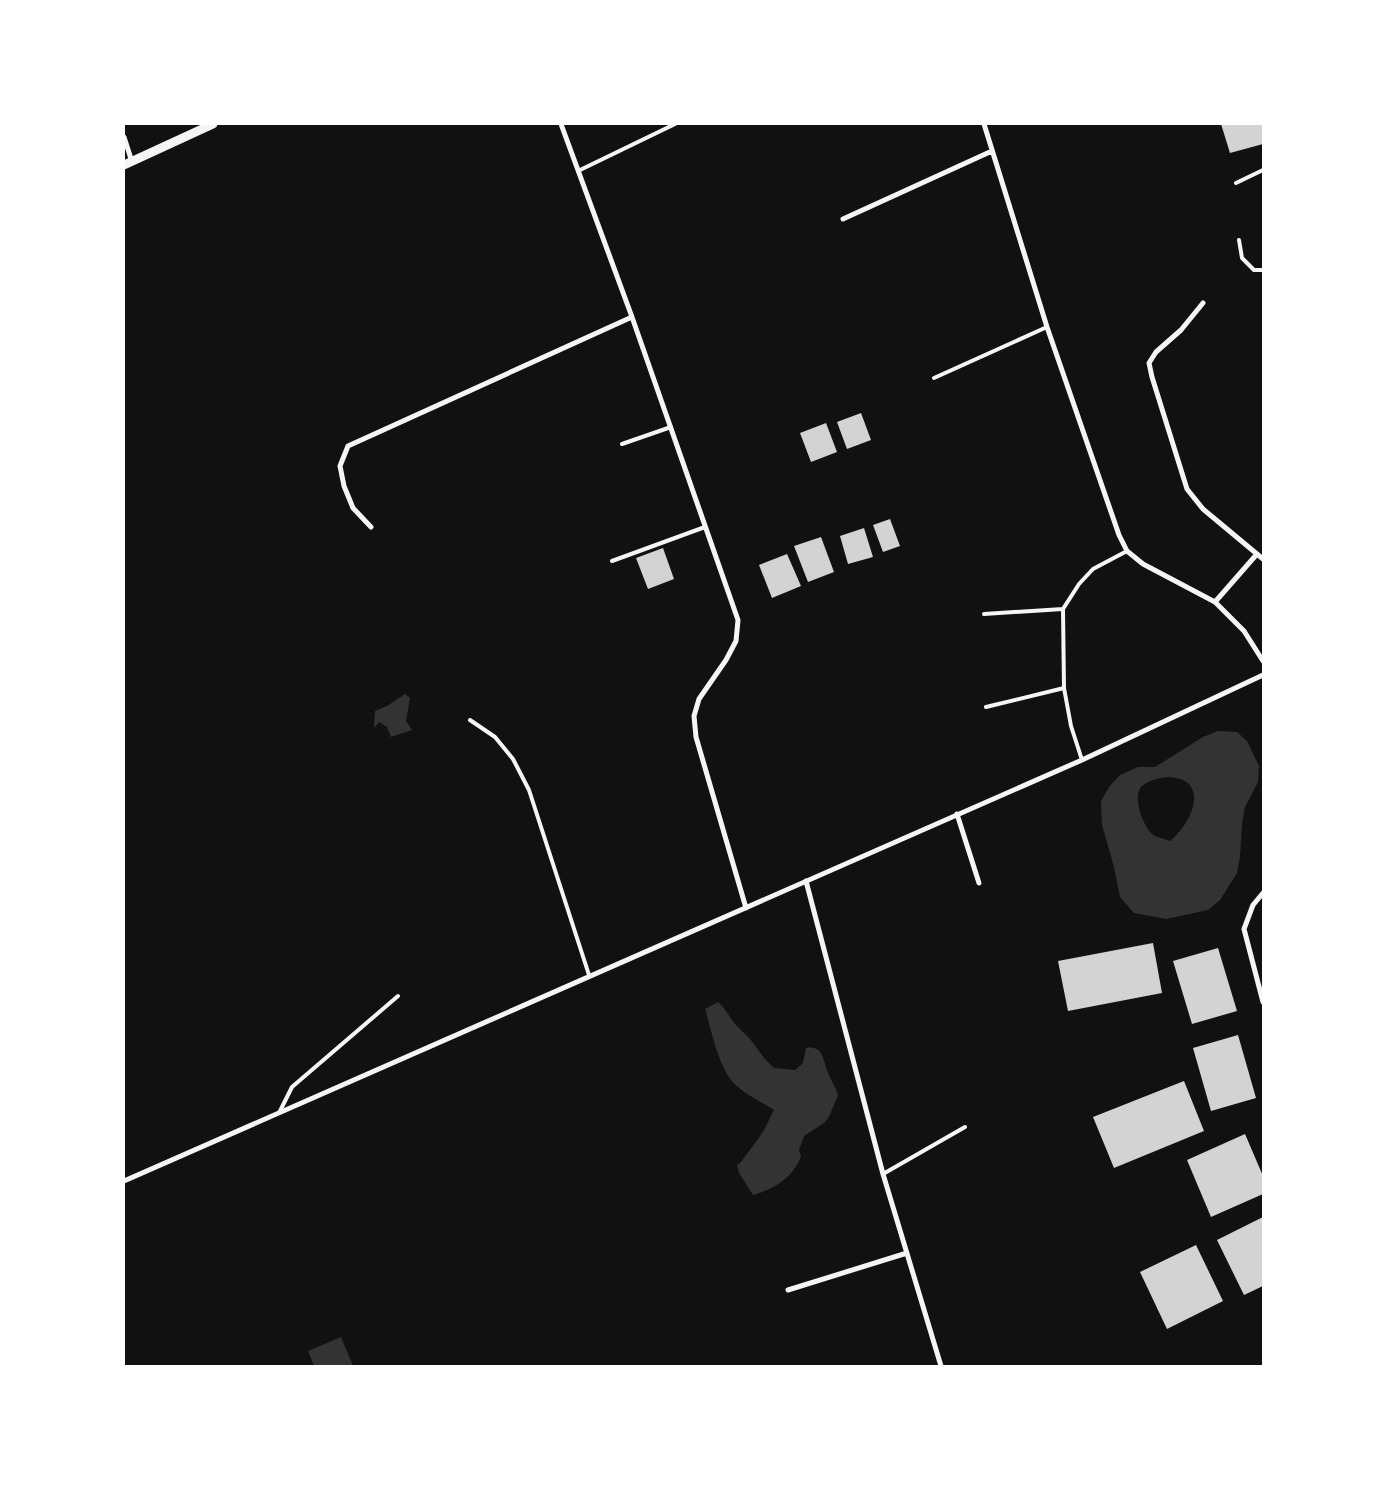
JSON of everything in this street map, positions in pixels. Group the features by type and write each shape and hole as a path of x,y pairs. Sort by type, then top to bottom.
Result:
{"street":[{"path":"124,137 128,163 213,124"},
{"path":"561,124 632,317 738,620 736,641 726,660 699,699 694,716 696,737 746,908"},
{"path":"984,124 1047,327 1119,535 1127,551 1143,564 1214,602 1244,631 1263,661"},
{"path":"843,219 992,151"},
{"path":"1204,303 1181,330 1156,352 1149,363 1152,377 1188,490 1203,509 1263,560"},
{"path":"371,527 353,508 344,486 340,466 348,446 632,317"},
{"path":"1214,602 1257,554"},
{"path":"124,1181 589,975 1082,760 1263,674"},
{"path":"957,814 979,883"},
{"path":"806,881 883,1174 940,1366"},
{"path":"1263,892 1253,905 1244,929 1263,1002"},
{"path":"788,1290 907,1253"}],"lane":[{"path":"578,171 675,124"},
{"path":"1236,183 1263,170"},
{"path":"1240,240 1242,258 1254,270 1263,270"},
{"path":"934,378 1047,327"},
{"path":"622,444 671,428"},
{"path":"612,561 706,527"},
{"path":"1082,760 1071,726 1064,688 1063,609 1079,584 1093,569 1127,551"},
{"path":"984,614 1063,609"},
{"path":"986,707 1064,688"},
{"path":"470,720 495,736 513,759 529,790 589,975"},
{"path":"280,1111 292,1088 398,996"},
{"path":"883,1174 965,1127"}],"shaded area":[{"path":"405,694 410,698 406,721 412,730 391,737 387,727 379,722 374,728 375,711 387,706"},
{"path":"1218,731 1237,732 1247,741 1259,766 1258,782 1245,807 1237,873 1220,900 1208,910 1166,919 1134,913 1120,897 1102,825 1101,801 1109,787 1120,775 1138,767 1155,767 1203,737","holes":["1168,777 1182,780 1190,785 1194,793 1194,803 1185,824 1170,841 1155,836 1147,827 1138,805 1139,791 1145,784 1158,779"]},
{"path":"718,1002 774,1068 795,1070 803,1063 806,1048 819,1050 838,1095 829,1117 824,1123 804,1136 799,1150 801,1157 793,1171 776,1186 753,1195 739,1173 737,1165 763,1132 774,1110 742,1090 731,1080 726,1072 717,1051 705,1009"},
{"path":"341,1337 353,1366 314,1366 308,1351"}],"building":[{"path":"1221,124 1263,124 1263,144 1230,153"},
{"path":"861,413 871,440 847,449 837,422"},
{"path":"826,423 837,452 811,462 800,433"},
{"path":"890,519 900,546 883,552 873,525"},
{"path":"864,528 873,557 848,564 840,536"},
{"path":"821,537 834,572 808,582 794,546"},
{"path":"663,548 674,579 648,589 636,558"},
{"path":"787,554 801,586 772,598 759,565"},
{"path":"1153,943 1162,993 1068,1011 1058,961"},
{"path":"1218,948 1237,1011 1192,1024 1173,961"},
{"path":"1238,1035 1256,1098 1211,1111 1193,1048"},
{"path":"1184,1081 1204,1131 1114,1168 1093,1117"},
{"path":"1245,1134 1263,1176 1263,1194 1211,1217 1187,1160"},
{"path":"1263,1217 1263,1286 1244,1295 1217,1240"},
{"path":"1196,1245 1223,1301 1167,1329 1140,1272"}]}
